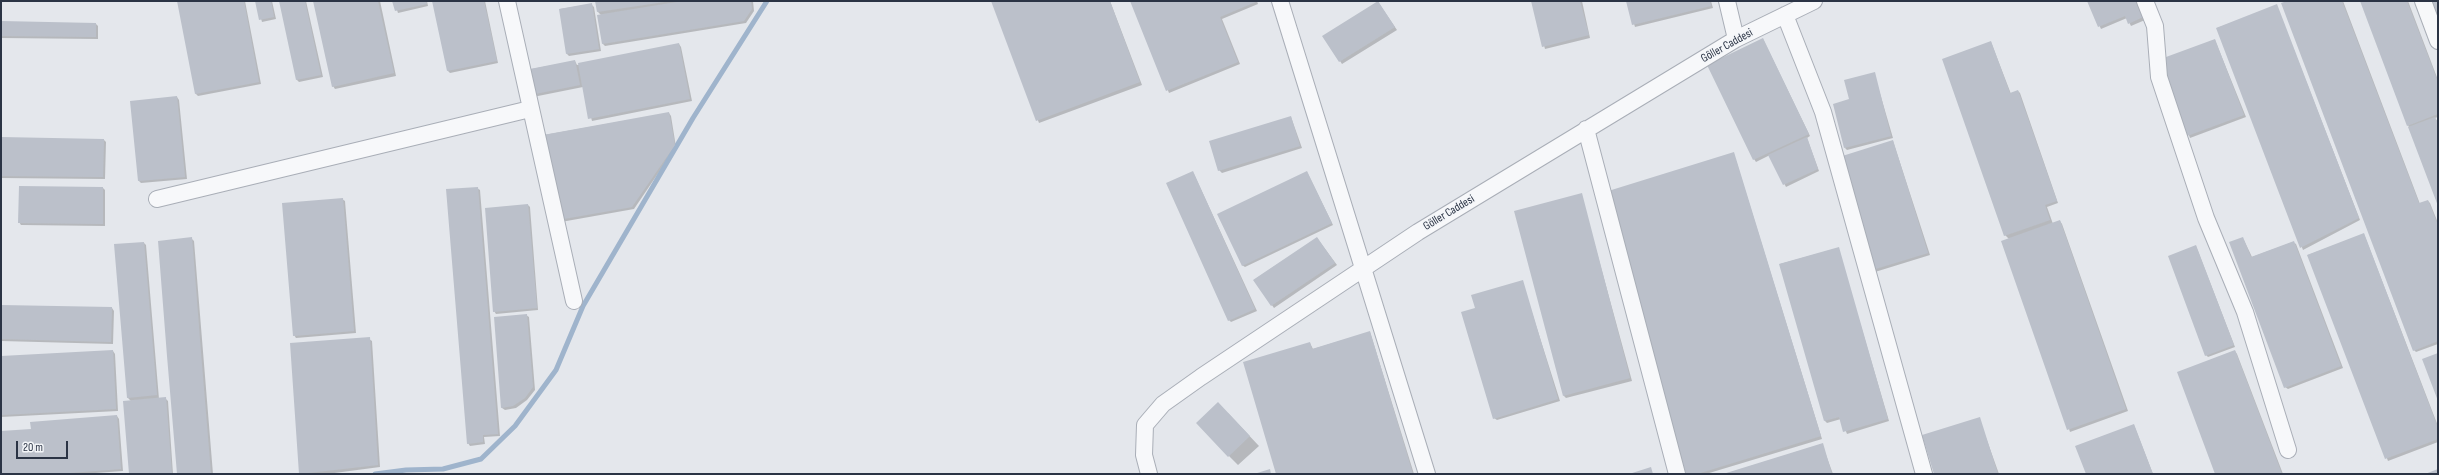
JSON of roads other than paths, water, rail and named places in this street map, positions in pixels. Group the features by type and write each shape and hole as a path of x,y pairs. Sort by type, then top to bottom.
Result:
{"street":[{"path":"507,1 574,301"},
{"path":"1280,1 1427,474"},
{"path":"1727,1 1736,39"},
{"name":"Göller Caddesi","path":"1149,474 1144,455 1145,425 1163,404 1207,372 1418,232 1586,129 1736,39 1814,1"},
{"path":"2145,1 2155,26 2159,77 2206,218 2245,312 2288,450"},
{"path":"2423,1 2438,41"},
{"path":"1785,15 1823,112 1924,474"},
{"path":"157,199 530,109"},
{"path":"1586,129 1677,474"}],"waterway":[{"path":"375,474 406,470 443,469 481,459 515,426 556,370 583,306 693,118 767,1"}]}
